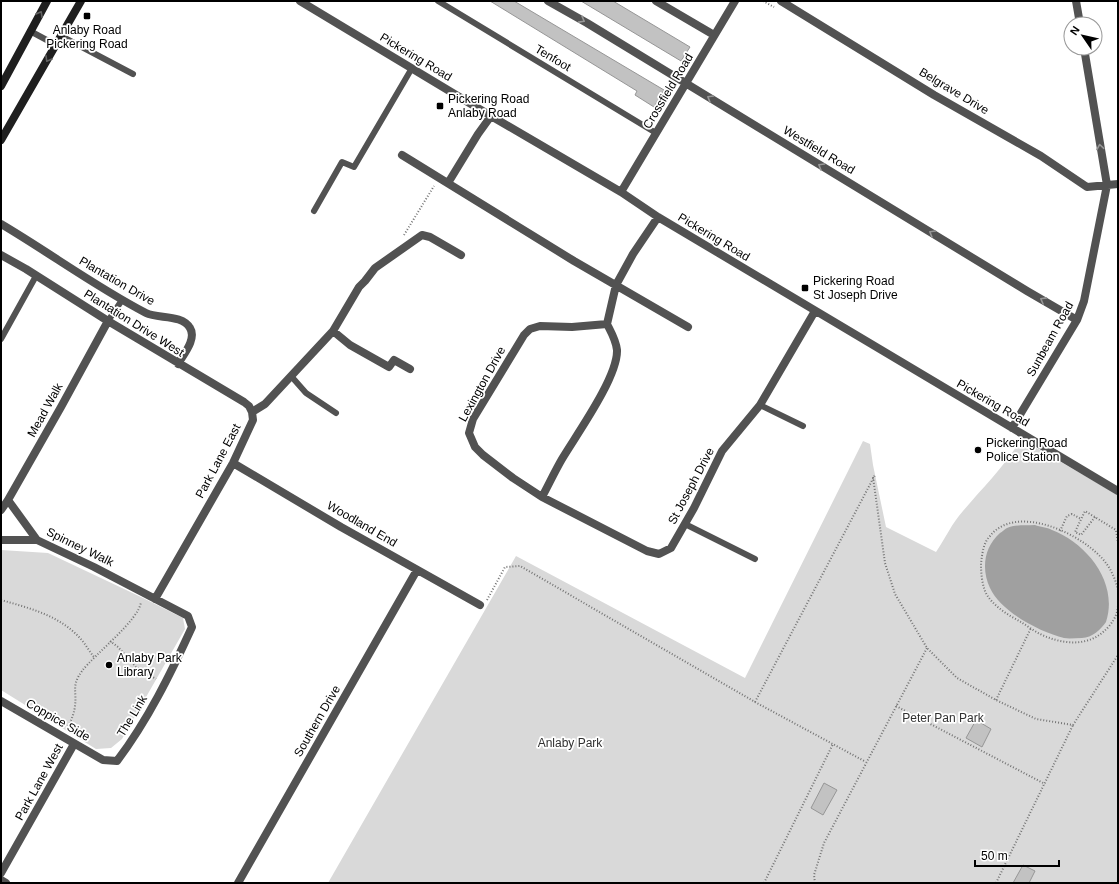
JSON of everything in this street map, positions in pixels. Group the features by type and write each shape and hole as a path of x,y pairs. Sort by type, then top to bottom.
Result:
{"main road":[{"path":"1,86 47,1"},
{"path":"1,140 3,130 62,36 81,1"}],"street":[{"name":"Pickering Road","path":"300,1 621,192 658,217 814,311 1118,491"},
{"name":"Westfield Road","path":"548,1 587,23 1077,320"},
{"path":"656,1 714,36"},
{"name":"Crossfield Road","path":"621,192 735,1"},
{"name":"Belgrave Drive","path":"781,1 934,95 1041,156 1087,187 1118,184"},
{"path":"1076,1 1079,16"},
{"path":"1085,56 1107,185"},
{"path":"448,183 478,134 491,116"},
{"path":"402,155 688,327"},
{"name":"Sunbeam Road","path":"1012,428 1077,320 1084,301 1107,185"},
{"path":"542,497 613,372 617,350 614,338 606,324 616,285 633,254 658,217"},
{"name":"Plantation Drive","path":"1,224 122,300 148,314 176,318 190,327 192,340 178,364"},
{"name":"Park Lane East","path":"155,599 233,463 253,420 252,412 265,404 333,330 359,287 374,268 422,235 430,237 461,255"},
{"name":"Plantation Drive West","path":"1,255 178,364 244,402 249,406 252,412"},
{"name":"St Joseph Drive","path":"580,516 647,551 659,554 671,548 685,524 722,451 760,404 814,311"},
{"name":"Mead Walk","path":"1,510 57,414 108,321"},
{"name":"Lexington Drive","path":"580,516 542,497 513,478 483,455 475,446 469,433 474,419 524,335 530,329 540,326 572,327 606,324"},
{"path":"333,330 350,345 389,367 394,360 410,370"},
{"name":"Woodland End","path":"233,463 480,605"},
{"name":"Spinney Walk","path":"8,500 37,540 94,567 155,599"},
{"path":"1,540 37,540"},
{"name":"Southern Drive","path":"238,883 418,570"},
{"name":"The Link","path":"103,760 117,761 129,745 153,705 192,627 188,616 155,599"},
{"name":"Coppice Side","path":"1,701 103,760"},
{"name":"Park Lane West","path":"1,873 74,744"},
{"path":"1,880 6,883"}],"lane":[{"name":"Tenfoot","path":"438,1 656,133"},
{"path":"30,31 56,45"},
{"path":"62,36 133,74"},
{"path":"314,211 342,162 354,167 412,68"},
{"path":"1,339 36,276"},
{"path":"108,321 122,300"},
{"path":"291,376 306,393 336,413"},
{"path":"760,404 803,426"},
{"path":"685,524 755,559"}],"path":[{"path":"400,250 403,238 436,183"},
{"path":"755,702 874,476 885,563 895,594 927,648 957,678 996,700 1036,719 1073,725"},
{"path":"1095,517 1081,535 1075,532 1085,511 1095,517 1116,530 1118,543"},
{"path":"1060,530 1067,516 1072,514 1081,518"},
{"path":"1118,590 1116,581 1106,563 1097,553 1084,542 1051,526 1031,521 1005,524 989,536 982,553 981,574 985,592 997,607 1046,637 1068,643 1087,642 1104,632 1117,615 1118,606"},
{"path":"480,605 484,606 505,567 520,566 755,702 866,762"},
{"path":"66,730 72,719 75,704 74,692 76,680 94,657 135,615 141,604 141,596"},
{"path":"1,600 46,614 66,626 79,638 94,657"},
{"path":"996,700 1031,628"},
{"path":"110,641 118,647 136,666 156,679"},
{"path":"815,883 814,875 824,843 927,648"},
{"path":"996,883 1073,725 1118,655"},
{"path":"896,706 1045,784"},
{"path":"764,883 833,744"}],"green space":[{"name":"Peter Pan Park","path":"1021,439 1118,495 1118,883 328,883 516,556 745,678 863,441 870,444 886,527 936,552 959,516 1001,467"},
{"path":"1,550 48,553 183,618 185,629 122,739 111,748 96,749 1,690"}],"shaded area":[{"path":"1035,525 1050,529 1077,544 1097,566 1104,579 1108,593 1109,607 1106,622 1093,635 1086,638 1066,638 1054,635 1033,626 1012,613 995,597 990,588 987,581 985,566 987,552 990,545 1006,528"}],"building":[{"path":"490,1 514,1 664,90 654,107 635,95 637,91"},
{"path":"581,1 613,1 690,47 681,61"},
{"path":"976,720 991,729 982,747 966,738"},
{"path":"824,783 837,790 823,815 811,808"},
{"path":"1023,865 1035,871 1029,883 1013,883"}],"place":[{"name":"Anlaby Road Pickering Road","path":"87,16"},
{"name":"Pickering Road Anlaby Road","path":"440,106"},
{"name":"Pickering Road St Joseph Drive","path":"805,288"},
{"name":"Pickering Road Police Station","path":"978,450"},
{"name":"Anlaby Park Library","path":"109,665"}],"park label":[{"name":"Anlaby Park","path":"570,743"}]}
